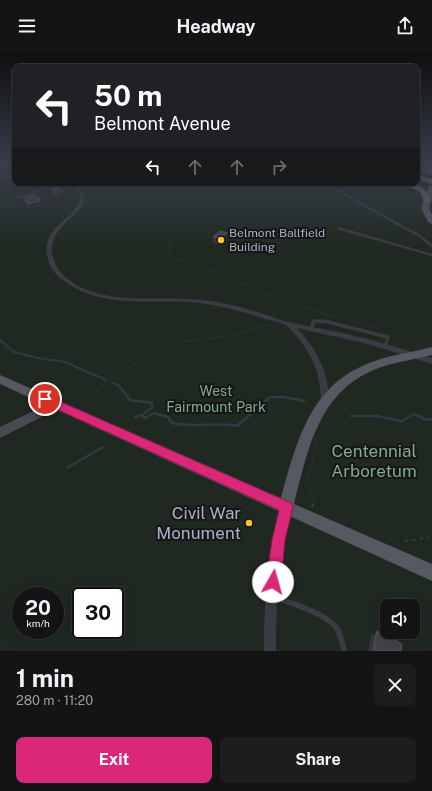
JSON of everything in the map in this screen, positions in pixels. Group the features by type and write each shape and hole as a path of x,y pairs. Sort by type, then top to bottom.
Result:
{"highway":[{"path":"423,192 428,201"}],"main road":[{"path":"428,201 426,212 432,222"},
{"path":"286,507 307,436 316,414 325,399 338,386 362,370 378,364 432,351"},
{"path":"0,378 432,573"}],"street":[{"path":"81,192 83,200 78,209 55,231 48,249 54,267 61,276 71,284 92,293 115,299 206,302 237,308 289,324 385,346 432,361"},
{"path":"289,324 311,349 318,361 323,376 325,399"},
{"path":"0,433 57,404"},
{"path":"270,651 272,596 279,540 286,507"}],"lane":[{"path":"17,198 37,192"},
{"path":"341,192 420,236 432,246"},
{"path":"338,228 432,255"},
{"path":"310,328 314,320 324,320 388,337 385,346"},
{"path":"272,596 332,622 338,631 344,651"}],"path":[{"path":"169,244 169,255 176,259"},
{"path":"180,260 189,261"},
{"path":"193,262 280,301 360,323"},
{"path":"82,401 137,362 170,345 179,342 230,336 281,321"},
{"path":"312,507 314,501 308,480 319,434"},
{"path":"405,541 432,537"}],"green space":[{"name":"West Fairmount Park","path":"0,192 418,192 420,196 423,197 425,192 432,192 432,651 0,651"}],"building":[{"path":"36,195 40,201 28,204 24,200 27,199 25,197"},
{"path":"220,231 227,233 220,239 213,237"},
{"path":"377,631 380,633 380,639 393,639 402,644 401,651 373,651"}],"waterway":[{"path":"0,340 14,352 38,358 65,362 106,380"},
{"path":"112,383 120,387"},
{"path":"120,387 130,400 152,403 152,408 142,415"},
{"path":"135,417 141,415 145,418 154,413 168,417 172,423 237,426 270,397 283,397 304,401"},
{"path":"351,416 376,416 402,421 414,414 427,420 432,419"},
{"path":"67,468 103,447"}],"place":[{"name":"Belmont Ballfield Building","path":"221,240"},
{"name":"Civil War Monument","path":"249,523"}],"route":[{"path":"45,399 286,507 279,540 273,582"}],"park label":[{"name":"Centennial Arboretum","path":"374,461"}]}
